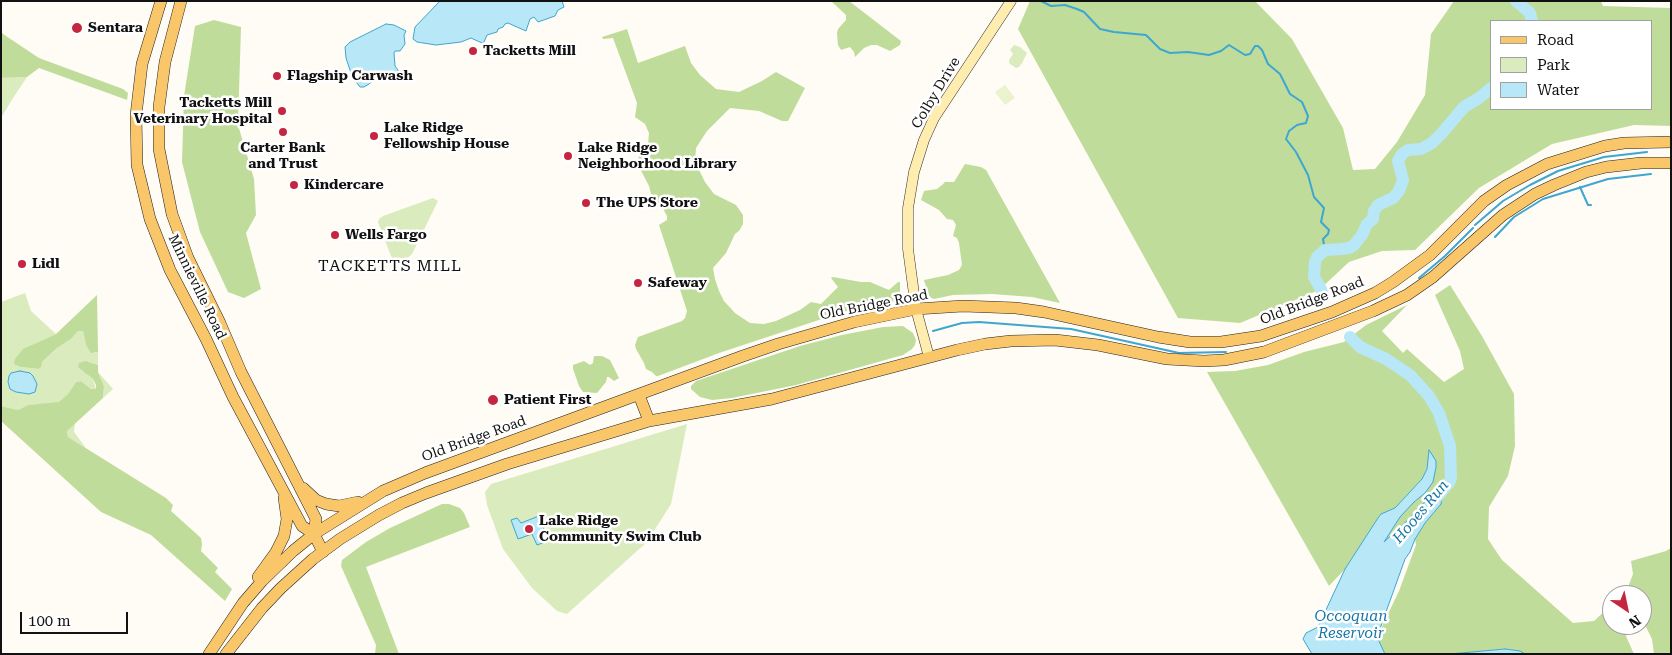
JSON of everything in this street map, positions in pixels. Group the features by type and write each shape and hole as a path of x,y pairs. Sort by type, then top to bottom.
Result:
{"main road":[{"name":"Minnieville Road","path":"161,1 142,64 136,115 137,165 144,196 157,240 170,270 206,339 233,397 302,526 314,534 323,552"},
{"name":"Minnieville Road","path":"181,1 165,62 159,107 159,149 172,214 188,258 220,323 241,372 316,519 314,534"},
{"name":"Old Bridge Road","path":"209,654 243,603 273,570 314,534 383,490 786,341 854,322 916,309 963,306 1016,308 1066,316 1158,338 1201,343 1226,342 1261,336 1332,312 1375,293 1430,255 1484,201 1507,185 1540,167 1568,156 1605,146 1624,143 1671,142"},
{"path":"226,654 257,614 281,588 323,552 379,514 426,493 507,464 649,421 772,399 985,344 1037,339 1076,342 1167,359 1185,360 1224,360 1264,352 1373,311 1415,290 1454,260 1503,215 1534,194 1586,172 1606,167 1641,163 1671,163"},
{"path":"639,395 649,421"},
{"path":"297,481 313,497 326,504 343,505 368,499"},
{"path":"243,603 256,580 276,552 284,536 287,519 281,487"}],"street":[{"name":"Colby Drive","path":"929,357 916,309 910,263 907,222 910,190 918,158 928,130 1011,1"}],"green space":[{"path":"831,1 849,1 901,41 900,45 890,51 877,45 871,45 864,48 855,57 850,47 841,50 838,45 837,33 846,20 846,15"},
{"path":"1030,1 1255,1 1292,39 1343,128 1353,170 1375,169 1397,142 1425,95 1431,34 1454,1 1601,1 1603,6 1671,8 1671,126 1634,125 1552,144 1479,188 1415,250 1382,251 1349,262 1319,290 1240,323 1178,318 1018,29"},
{"path":"214,20 241,27 238,125 254,179 256,215 246,233 261,289 244,298 228,292 200,232 182,162 184,96 195,26"},
{"path":"627,29 638,63 685,46 691,63 700,75 716,89 739,92 776,72 805,88 788,121 782,121 759,111 730,108 707,131 696,148 695,162 705,182 714,194 736,205 743,215 743,224 735,234 726,253 713,268 719,291 724,301 735,313 750,323 764,324 776,321 800,310 811,302 821,304 838,287 831,278 833,277 870,282 889,290 900,282 900,292 894,301 843,312 719,353 658,376 646,369 635,345 638,337 682,321 687,311 659,225 667,220 667,216 662,207 653,202 649,186 637,163 640,152 648,144 649,133 645,124 635,117 637,103 613,38 603,39 602,37"},
{"path":"1,31 39,58 123,89 128,93 127,100 39,68 27,77 1,78"},
{"path":"1014,45 1027,53 1022,63 1016,68 1009,63 1013,54 1010,50"},
{"path":"27,77 13,98 1,118 1,78"},
{"path":"1005,85 1015,98 1005,105 995,92"},
{"path":"965,164 981,167 986,170 1060,303 1032,297 992,294 953,295 934,299 929,297 924,280 948,275 959,270 962,265 959,243 957,238 953,236 956,225 953,220 947,219 939,210 921,200 924,191 937,189 945,182 954,182"},
{"path":"433,198 438,201 412,254 403,262 395,262 378,222 379,219"},
{"path":"1450,285 1482,336 1514,394 1515,446 1508,476 1489,507 1488,539 1502,560 1573,623 1594,621 1602,614 1602,635 1625,635 1634,654 1525,654 1520,651 1505,649 1450,654 1385,654 1377,637 1399,591 1416,545 1415,539 1425,523 1441,504 1443,491 1421,505 1383,543 1400,517 1425,493 1433,481 1436,467 1429,451 1427,469 1422,479 1395,508 1381,514 1345,569 1329,586 1207,372 1235,371 1268,365 1304,352 1344,342 1366,325 1407,305 1382,331 1403,353 1407,349 1444,382 1464,369 1460,351 1435,295"},
{"path":"25,293 31,311 56,334 34,344 21,367 38,369 42,362 57,348 71,339 78,331 83,331 86,345 95,353 98,352 98,365 86,361 87,374 93,379 96,389 91,389 81,381 76,382 59,403 28,405 18,410 1,406 1,302"},
{"path":"97,295 98,352 91,353 86,345 83,331 78,331 42,362 41,367 38,369 21,367 14,364 15,359 23,349 56,334"},
{"path":"903,326 913,333 916,340 912,349 903,355 796,385 732,398 712,400 700,397 691,389 691,386 696,381 800,346 883,327"},
{"path":"594,356 602,356 610,360 619,378 614,381 607,377 606,382 597,393 583,392 579,386 573,365 584,361 590,365 593,363"},
{"path":"86,361 98,365 98,372 104,386 103,398 67,431 68,437 166,498 173,505 171,511 201,538 201,551 218,568 215,572 232,589 225,601 151,535 101,512 1,421 1,406 18,410 28,405 59,402 68,394 76,382 81,381 91,389 96,389 93,379 78,367 79,363"},
{"path":"98,372 113,389 103,398 104,386"},
{"path":"75,423 74,432 86,448 68,437 67,431"},
{"path":"687,424 671,504 647,542 567,614 557,611 532,588 503,549 487,505 485,492 491,484"},
{"path":"442,504 449,504 460,508 470,527 366,567 399,654 375,654 376,645 341,566 342,560 366,542 390,528"},
{"path":"1671,548 1671,654 1654,654 1650,635 1652,635 1652,585 1629,585 1633,574 1631,561"}],"water":[{"path":"440,1 562,1 564,7 558,10 555,16 538,22 534,17 530,19 526,31 508,23 505,24 497,32 487,35 482,43 471,38 461,42 436,45 417,42 413,39 415,27"},
{"path":"386,24 394,25 406,31 404,35 405,44 400,51 395,51 394,53 395,66 402,76 397,79 382,73 369,84 360,87 350,70 345,47 350,42"},
{"path":"20,371 30,373 33,376 37,384 35,392 29,394 10,389 9,376 11,373"},
{"name":"Occoquan Reservoir","path":"1429,450 1436,461 1433,482 1425,493 1400,517 1384,542 1421,505 1444,490 1441,504 1425,523 1405,559 1377,637 1385,654 1312,654 1303,639 1306,633 1318,627 1345,569 1381,514 1395,508 1422,479 1427,469"},
{"name":"Lake Ridge Community Swim Club","path":"539,516 548,541 537,545 532,534 518,539 511,520 517,518 521,523"},
{"path":"1505,649 1520,651 1525,654 1450,654"}],"waterway":[{"path":"1041,1 1051,6 1065,5 1084,12 1100,29 1146,35 1160,49 1170,53 1188,52 1209,55 1221,51 1229,45 1245,55 1250,54 1255,46 1258,46 1262,50 1268,64 1280,74 1290,94 1302,102 1308,116 1306,123 1297,125 1289,131 1286,139 1296,152 1308,175 1314,197 1324,208 1321,222 1329,230 1323,239 1325,250"},
{"name":"Hooes Run","path":"1516,1 1530,13 1532,20"},
{"name":"Hooes Run","path":"1322,291 1314,277 1317,257 1325,250 1349,248 1354,245 1362,235 1367,224 1373,219 1374,211 1378,205 1393,198 1399,191 1403,180 1398,161 1402,154 1408,150 1421,149 1432,143 1464,107 1490,89"},
{"path":"1475,225 1503,201 1558,171 1604,157 1647,152"},
{"path":"1495,237 1514,217 1543,199 1608,179 1651,174"},
{"path":"1580,187 1588,205 1591,205"},
{"path":"1419,278 1445,256 1473,228"},
{"path":"933,331 962,323 979,322 1071,329 1179,353 1226,352"},
{"name":"Hooes Run","path":"1350,337 1360,347 1386,359 1410,375 1429,396 1439,413 1450,446 1451,478 1433,502"}],"place":[{"name":"Sentara","path":"77,28"},
{"name":"Tacketts Mill","path":"473,51"},
{"name":"Flagship Carwash","path":"277,76"},
{"name":"Tacketts Mill Veterinary Hospital","path":"282,111"},
{"name":"Carter Bank and Trust","path":"283,132"},
{"name":"Lake Ridge Fellowship House","path":"374,136"},
{"name":"Lake Ridge Neighborhood Library","path":"568,156"},
{"name":"Kindercare","path":"294,185"},
{"name":"The UPS Store","path":"586,203"},
{"name":"Wells Fargo","path":"335,235"},
{"name":"Lidl","path":"22,264"},
{"name":"Safeway","path":"638,283"},
{"name":"Patient First","path":"493,400"},
{"name":"Lake Ridge Community Swim Club","path":"529,529"}],"district":[{"name":"TACKETTS MILL","path":"390,266"}]}
